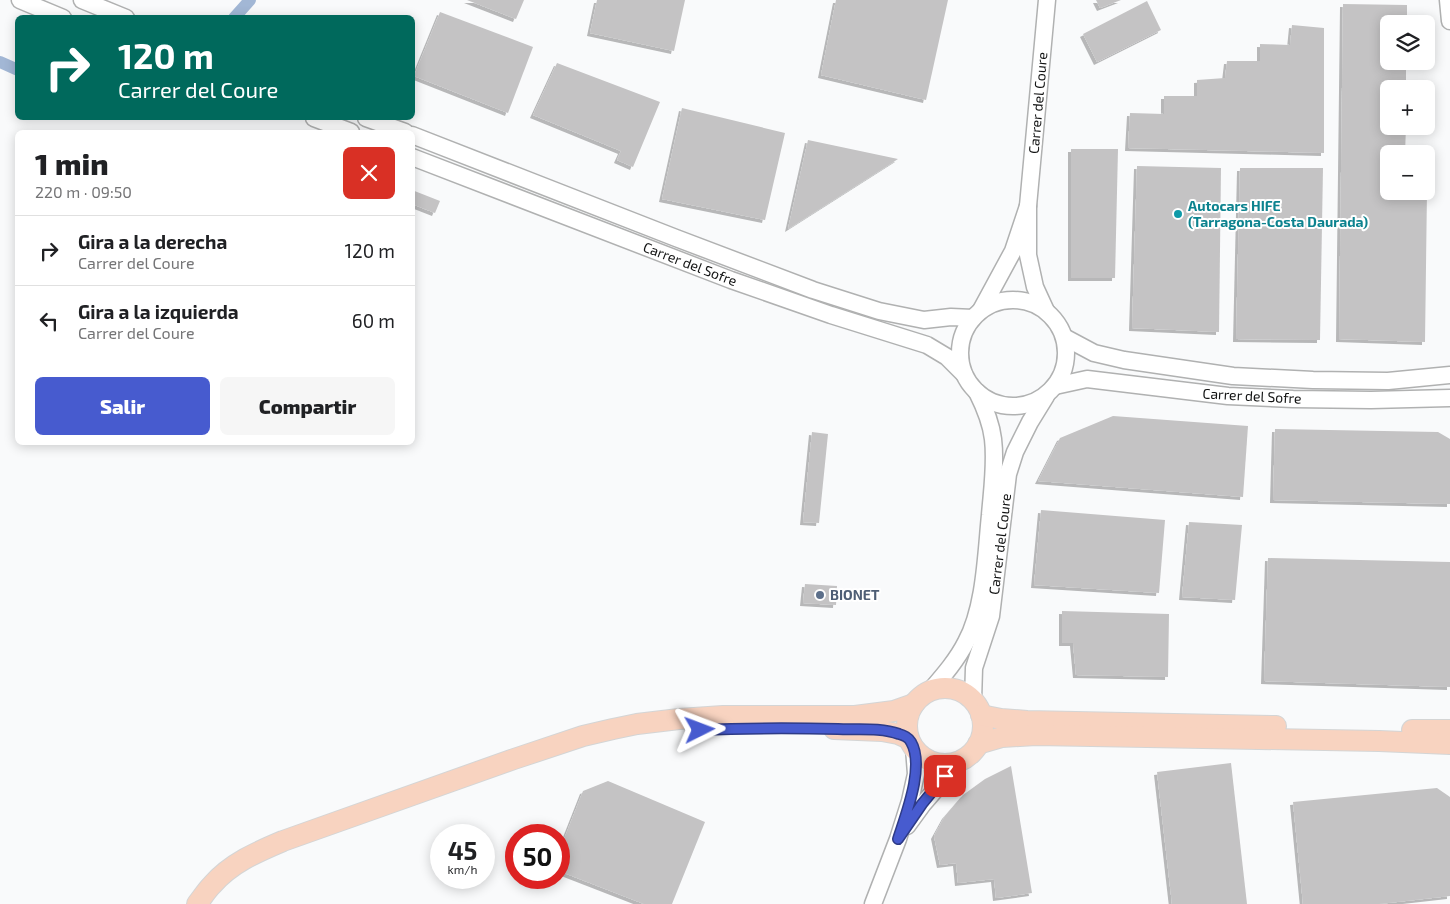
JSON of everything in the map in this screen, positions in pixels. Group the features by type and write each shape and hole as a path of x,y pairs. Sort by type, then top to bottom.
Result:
{"main road":[{"path":"912,744 907,722 910,712 921,696 939,688 958,690 977,708 1001,720 1450,730"},
{"path":"197,904 212,884 233,865 250,855 283,841 583,736 637,724 679,719 723,716 855,716 894,711 914,704"},
{"path":"211,904 228,885 268,860 527,767 626,738 667,732 716,729 780,728 882,731 898,734 912,744 926,759 945,764 960,761 972,752 978,744 983,727 977,708"},
{"path":"978,744 1002,737 1036,735 1450,744"}],"street":[{"path":"20,0 56,15"},
{"name":"Carrer del Coure","path":"1046,310 1035,287 1028,255 1028,206 1047,0"},
{"path":"1448,0 1450,21"},
{"path":"90,5 118,15"},
{"path":"319,120 346,130"},
{"path":"372,120 399,130"},
{"name":"Carrer del Sofre","path":"415,136 813,290 879,311 924,320 976,316"},
{"name":"Carrer del Sofre","path":"415,158 731,280 927,346 946,357 964,374"},
{"name":"Carrer del Coure","path":"976,316 1013,251 1028,206"},
{"path":"1014,300 1026,301 1046,310 1058,324 1067,350 1061,378 1051,390 1035,402 1016,406 994,403 976,392 964,374 961,362 961,344 964,332 976,316 994,303 1014,300"},
{"name":"Carrer del Sofre","path":"1064,337 1094,353 1124,360 1233,376 1388,381 1450,375"},
{"name":"Carrer del Sofre","path":"1051,390 1086,380 1228,396 1371,400 1450,398"},
{"name":"Carrer del Coure","path":"977,708 974,668 991,616 1008,474 1015,452 1030,422 1051,390"},
{"name":"Carrer del Coure","path":"930,691 946,672 966,642 976,615 984,580 994,466 993,437 986,410 976,392"},
{"path":"873,904 898,839 916,774 912,744"},
{"path":"898,839 922,804 960,761"}],"building":[{"path":"467,0 524,0 516,19"},
{"path":"597,0 685,0 674,51 590,33"},
{"path":"836,0 948,0 926,100 821,75"},
{"path":"1096,0 1121,0 1100,8"},
{"path":"1147,1 1161,30 1097,62 1083,34"},
{"path":"1343,4 1407,5 1407,15 1380,15 1380,70 1406,70 1406,80 1380,80 1380,135 1406,135 1405,145 1380,145 1380,200 1427,200 1425,342 1339,339"},
{"path":"440,12 533,47 508,113 415,76"},
{"path":"1292,25 1324,28 1324,153 1128,148 1130,113 1164,114 1164,96 1197,96 1197,80 1225,78 1227,61 1260,61 1260,44 1290,45"},
{"path":"557,63 660,102 633,167 617,160 621,151 533,115"},
{"path":"682,108 785,133 765,220 662,199"},
{"path":"808,140 898,159 788,229"},
{"path":"1071,149 1118,149 1115,278 1071,278"},
{"path":"1137,166 1221,168 1219,332 1132,328"},
{"path":"1240,168 1323,168 1320,340 1236,339"},
{"path":"415,191 440,201 435,213 415,205"},
{"path":"1113,416 1248,426 1243,497 1038,481 1060,438"},
{"path":"1275,429 1438,432 1450,439 1450,504 1273,500"},
{"path":"812,432 828,434 819,523 803,522"},
{"path":"1041,510 1165,520 1159,593 1034,585"},
{"path":"1189,522 1242,525 1235,600 1182,597"},
{"path":"1268,558 1450,562 1450,687 1264,681"},
{"name":"BIONET","path":"805,584 837,586 836,605 803,603"},
{"path":"1062,611 1169,614 1168,677 1076,675 1073,643 1062,643"},
{"path":"1231,763 1247,904 1172,904 1157,772"},
{"path":"1011,766 1032,893 996,898 994,879 958,883 956,863 940,865 934,836 945,816 963,795 985,779"},
{"path":"608,781 705,822 672,904 644,904 570,875 570,824 583,791"},
{"path":"1437,788 1450,797 1450,896 1379,904 1303,904 1293,802"}],"waterway":[{"path":"237,15 250,0"},
{"path":"0,62 15,69"}],"place":[{"name":"Autocars HIFE (Tarragona-Costa Daurada)","path":"1178,214"},
{"name":"BIONET","path":"820,595"}],"route":[{"path":"700,730 780,728 859,730 882,731 898,734 909,739 914,748 916,774 898,839 922,804 945,776"}]}
